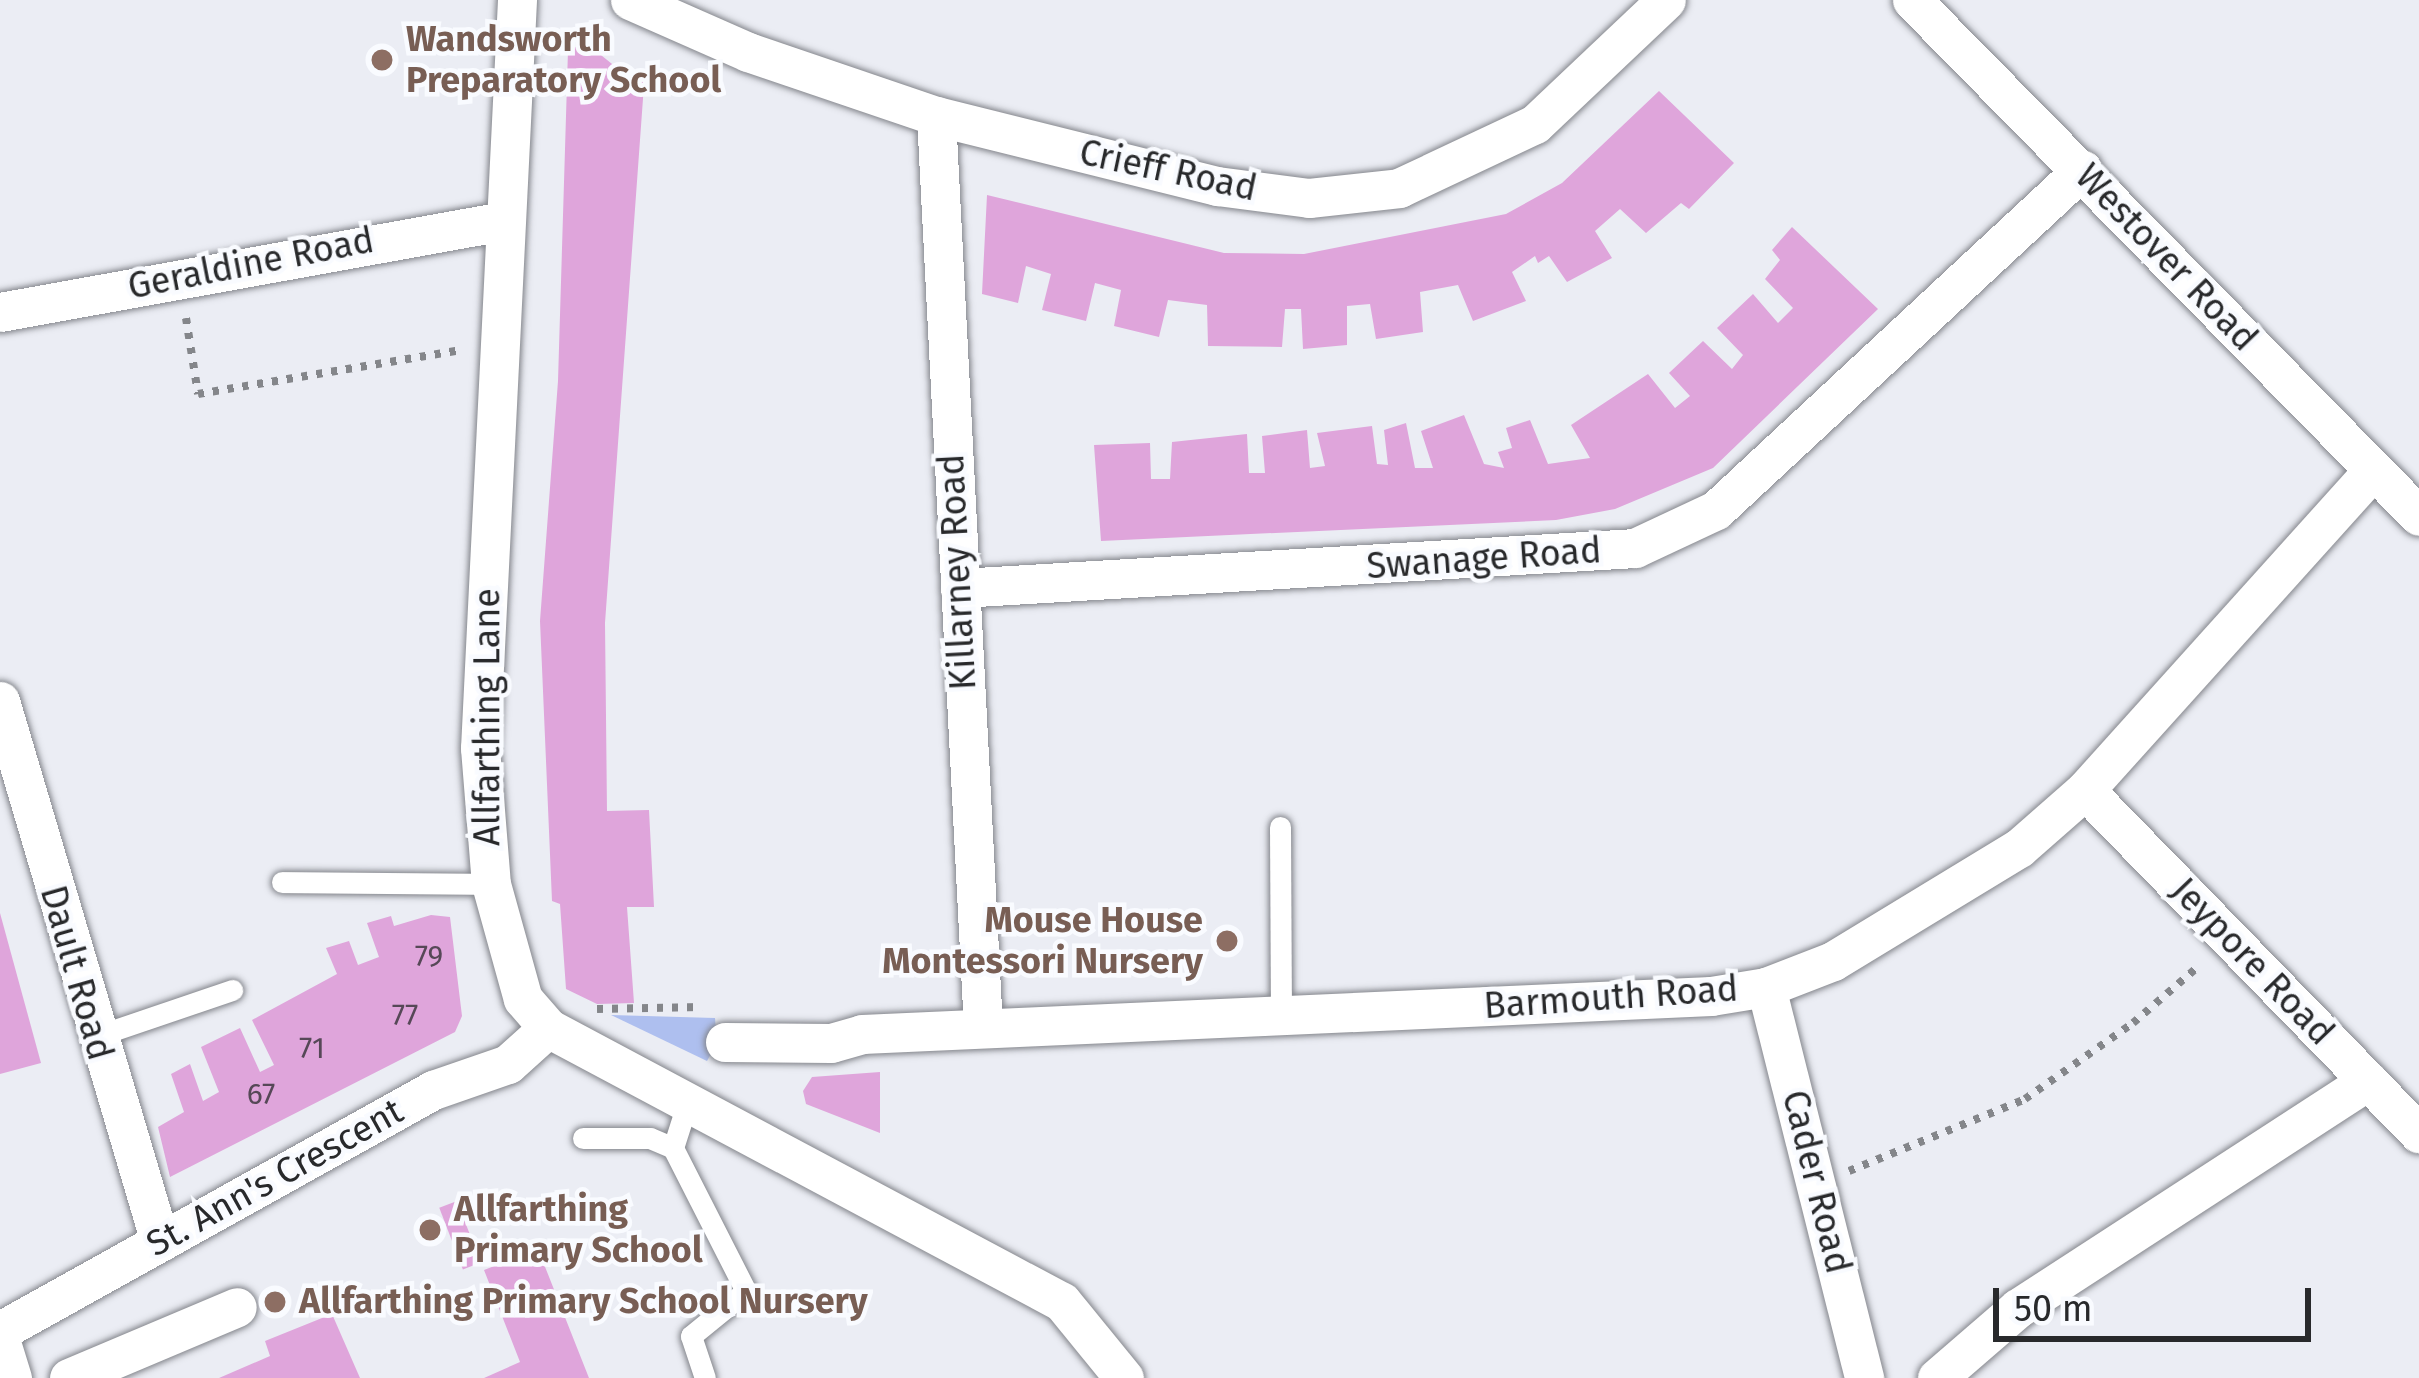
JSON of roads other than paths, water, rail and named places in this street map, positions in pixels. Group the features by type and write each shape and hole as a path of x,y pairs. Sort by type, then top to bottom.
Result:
{"street":[{"name":"Allfarthing Lane","path":"517,0 502,221 480,748 490,884 511,970 548,1028 1062,1302 1124,1378"},
{"name":"Crieff Road","path":"630,0 748,52 936,116 1217,186 1309,198 1399,188 1535,124 1666,0"},
{"name":"Westover Road","path":"1912,0 2419,516"},
{"name":"Killarney Road","path":"936,116 982,1028"},
{"name":"Swanage Road","path":"960,588 1635,548 1716,510 2082,170"},
{"name":"Geraldine Road","path":"0,312 502,221"},
{"name":"Barmouth Road","path":"719,1024 831,1043 982,1028 1766,987 1834,961 1960,889 2085,790 2372,471"},
{"name":"Dault Road","path":"0,701 94,1037 160,1242"},
{"name":"Jeypore Road","path":"2085,790 2419,1134"},
{"name":"Cader Road","path":"1766,987 1864,1378"},
{"name":"St. Ann's Crescent","path":"0,1335 433,1090 508,1064 548,1028"},
{"path":"1937,1378 2018,1308 2368,1081"},
{"path":"69,1378 237,1307"},
{"path":"0,1335 12,1378"}],"lane":[{"path":"1280,827 1280,1016"},
{"path":"282,882 490,884"},
{"path":"94,1037 232,990"},
{"path":"673,1148 686,1104"},
{"path":"583,1138 650,1138 673,1148 746,1291 691,1336 705,1378"}],"place":[{"name":"Wandsworth Preparatory School","path":"382,60"},
{"name":"Mouse House Montessori Nursery","path":"1227,941"},
{"name":"Allfarthing Primary School","path":"430,1230"},
{"name":"Allfarthing Primary School Nursery","path":"275,1302"}]}
